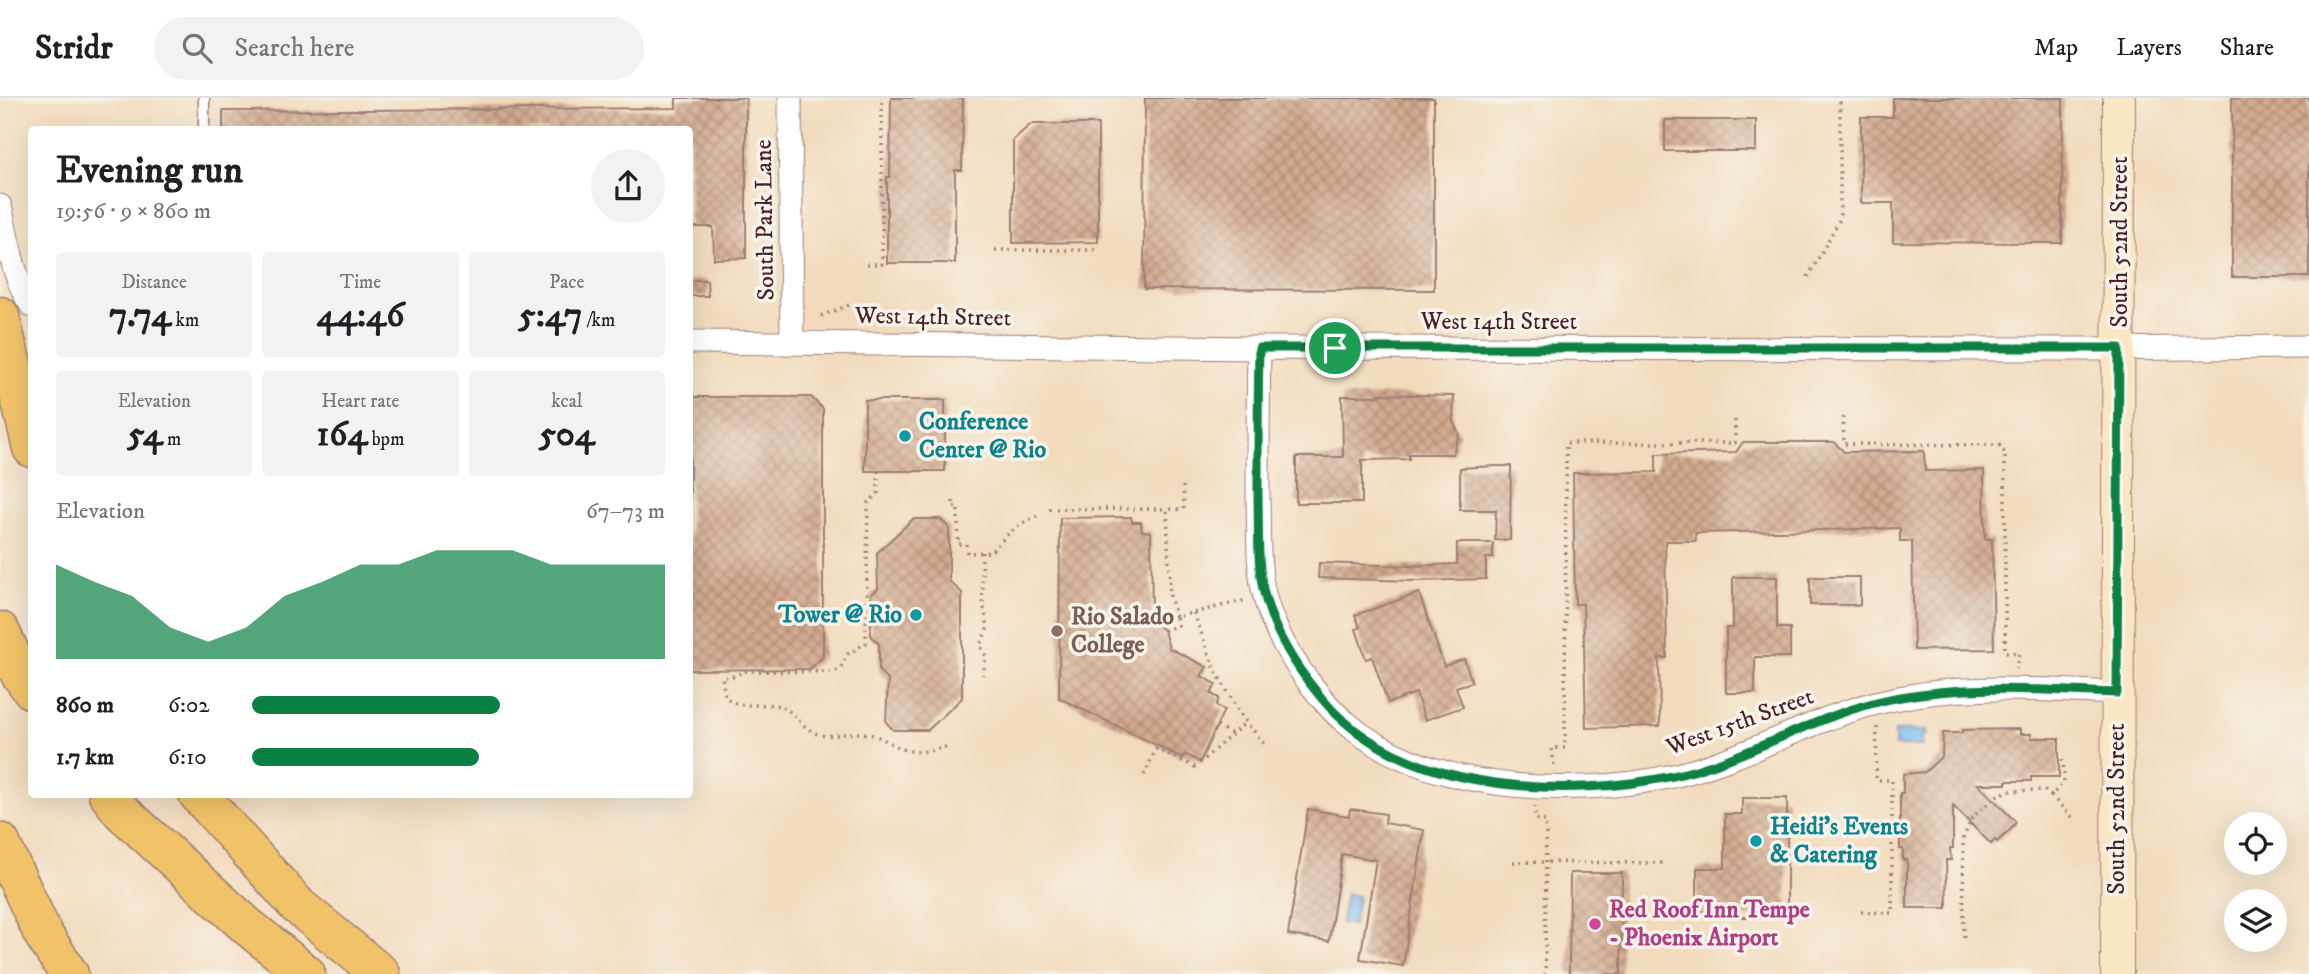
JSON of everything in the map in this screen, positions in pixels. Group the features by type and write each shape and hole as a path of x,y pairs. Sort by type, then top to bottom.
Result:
{"highway":[{"path":"0,316 28,432"},
{"path":"0,631 20,674 28,685"},
{"path":"111,798 122,812 246,925 306,974"},
{"path":"202,798 298,906 381,974"},
{"path":"0,842 43,934 69,974"},
{"path":"0,900 39,974"}],"main road":[{"name":"South 52nd Street","path":"2116,974 2119,98"}],"street":[{"name":"South Park Lane","path":"790,98 792,342"},
{"path":"0,206 15,270 28,301"},
{"name":"West 14th Street","path":"693,342 1259,348 2309,347"},
{"name":"West 15th Street","path":"1259,348 1259,551 1264,589 1275,627 1293,660 1343,721 1409,761 1453,776 1502,785 1618,785 1672,776 1753,750 1861,706 1893,699 1946,690 1993,688 2117,693"}],"lane":[{"path":"204,98 204,126"}],"path":[{"path":"867,264 882,264 882,98"},
{"path":"1808,277 1840,219 1840,98"},
{"path":"995,250 1097,250"},
{"path":"821,316 849,303"},
{"path":"1554,765 1552,748 1565,748 1566,443 1735,443 1735,416"},
{"path":"1843,417 1843,444 1999,445 2006,453 2006,652 2019,653 2015,671"},
{"path":"878,471 878,493 868,503 866,643 848,654 840,669 833,672 744,671 731,677 722,677 725,695 736,703 781,706 820,735 865,733 878,736 904,750 918,751 949,746"},
{"path":"1049,509 1184,509 1183,482"},
{"path":"953,501 953,507 958,507 958,544 966,544 967,553 991,552 1006,534 1021,522 1037,516"},
{"path":"1164,631 1178,625 1170,596 1167,509"},
{"path":"982,552 988,628 979,645 986,656 984,675"},
{"path":"1176,617 1248,599"},
{"path":"1194,613 1214,668 1246,722 1265,745"},
{"path":"1144,775 1156,749 1195,767 1246,722"},
{"path":"1861,912 1892,913 1892,780 1876,780 1877,722"},
{"path":"1217,726 1232,734"},
{"path":"2051,796 2064,782 2063,759"},
{"path":"1964,937 1963,839 1972,818 1996,796 2008,792 2045,790 2073,818"},
{"path":"1535,806 1535,818 1545,821 1545,974"},
{"path":"1513,862 1662,863"}],"water":[{"path":"1895,731 1926,731 1926,735 1922,735 1922,746 1895,746"},
{"path":"1346,894 1358,896 1353,925 1341,923"}],"building":[{"path":"676,98 746,98 746,258 714,259 713,227 693,227 693,126 223,126 223,111 676,108"},
{"path":"891,98 963,98 962,170 955,170 955,263 887,263"},
{"path":"1145,98 1434,98 1434,290 1144,289"},
{"path":"1893,98 2063,98 2062,243 1893,242 1893,203 1861,203 1861,117 1893,117"},
{"path":"2232,98 2309,98 2309,277 2232,277"},
{"path":"1665,120 1756,120 1756,151 1665,151"},
{"path":"1031,124 1098,124 1098,242 1013,243 1013,140"},
{"path":"693,280 707,280 708,296 693,296"},
{"path":"1342,396 1454,396 1453,422 1459,434 1453,454 1409,454 1409,459 1362,460 1362,503 1296,503 1296,457 1343,457"},
{"path":"693,397 811,397 823,409 823,657 810,669 693,670"},
{"name":"Conference Center @ Rio","path":"865,400 945,400 945,471 865,471"},
{"path":"1743,442 1834,442 1844,452 1924,451 1925,471 1984,470 1985,539 1992,539 1994,649 1914,650 1912,541 1900,541 1900,528 1695,533 1696,541 1665,541 1667,658 1659,658 1660,726 1586,728 1583,604 1575,604 1573,473 1656,472 1656,454 1736,452"},
{"path":"1511,466 1510,540 1495,540 1496,510 1460,510 1460,468"},
{"path":"1131,517 1132,522 1141,522 1142,531 1151,532 1152,619 1164,631 1169,648 1207,667 1201,676 1216,684 1211,694 1219,698 1216,706 1224,710 1200,762 1185,754 1183,758 1059,698 1060,518"},
{"name":"Tower @ Rio","path":"913,519 940,519 949,528 949,581 962,593 962,698 928,730 893,730 886,722 888,680 879,671 879,644 871,636 871,594 878,589 877,553"},
{"path":"1457,543 1493,543 1493,558 1486,558 1486,579 1415,581 1318,578 1319,563 1409,566 1457,564"},
{"path":"1733,577 1777,577 1777,628 1790,628 1790,657 1755,657 1755,693 1726,693 1726,628 1733,628"},
{"path":"1810,577 1860,577 1860,605 1810,605"},
{"path":"1419,593 1444,666 1464,659 1472,682 1456,687 1463,707 1425,720 1416,693 1388,703 1372,657 1366,659 1356,629 1360,627 1355,615"},
{"path":"2020,729 2020,734 2031,734 2031,738 2059,738 2059,777 2031,777 2031,781 2006,781 2006,784 1978,784 2016,822 1997,842 1995,840 1991,844 1953,806 1953,848 1950,848 1951,860 1946,860 1947,908 1907,908 1907,860 1903,860 1903,849 1900,849 1900,793 1903,793 1903,774 1925,772 1942,756 1943,733"},
{"name":"Heidi's Events & Catering","path":"1742,798 1787,798 1787,917 1697,917 1697,868 1725,868 1725,814 1742,814"},
{"path":"1308,809 1349,816 1350,809 1386,814 1385,823 1424,830 1403,966 1360,959 1376,860 1342,854 1329,941 1288,935"},
{"name":"Red Roof Inn Tempe - Phoenix Airport","path":"1570,873 1622,873 1621,974 1569,974"}],"place":[{"name":"Conference Center @ Rio","path":"905,436"},
{"name":"Tower @ Rio","path":"916,615"},
{"name":"Rio Salado College","path":"1057,631"},
{"name":"Heidi's Events & Catering","path":"1756,841"},
{"name":"Red Roof Inn Tempe - Phoenix Airport","path":"1595,924"}],"route":[{"path":"1259,348 1335,348 2119,348 2117,693 1993,688 1946,690 1893,699 1861,706 1706,767 1618,785 1502,785 1453,776 1409,761 1343,721 1319,695 1293,660 1275,627 1264,589 1259,551 1259,348"}]}
